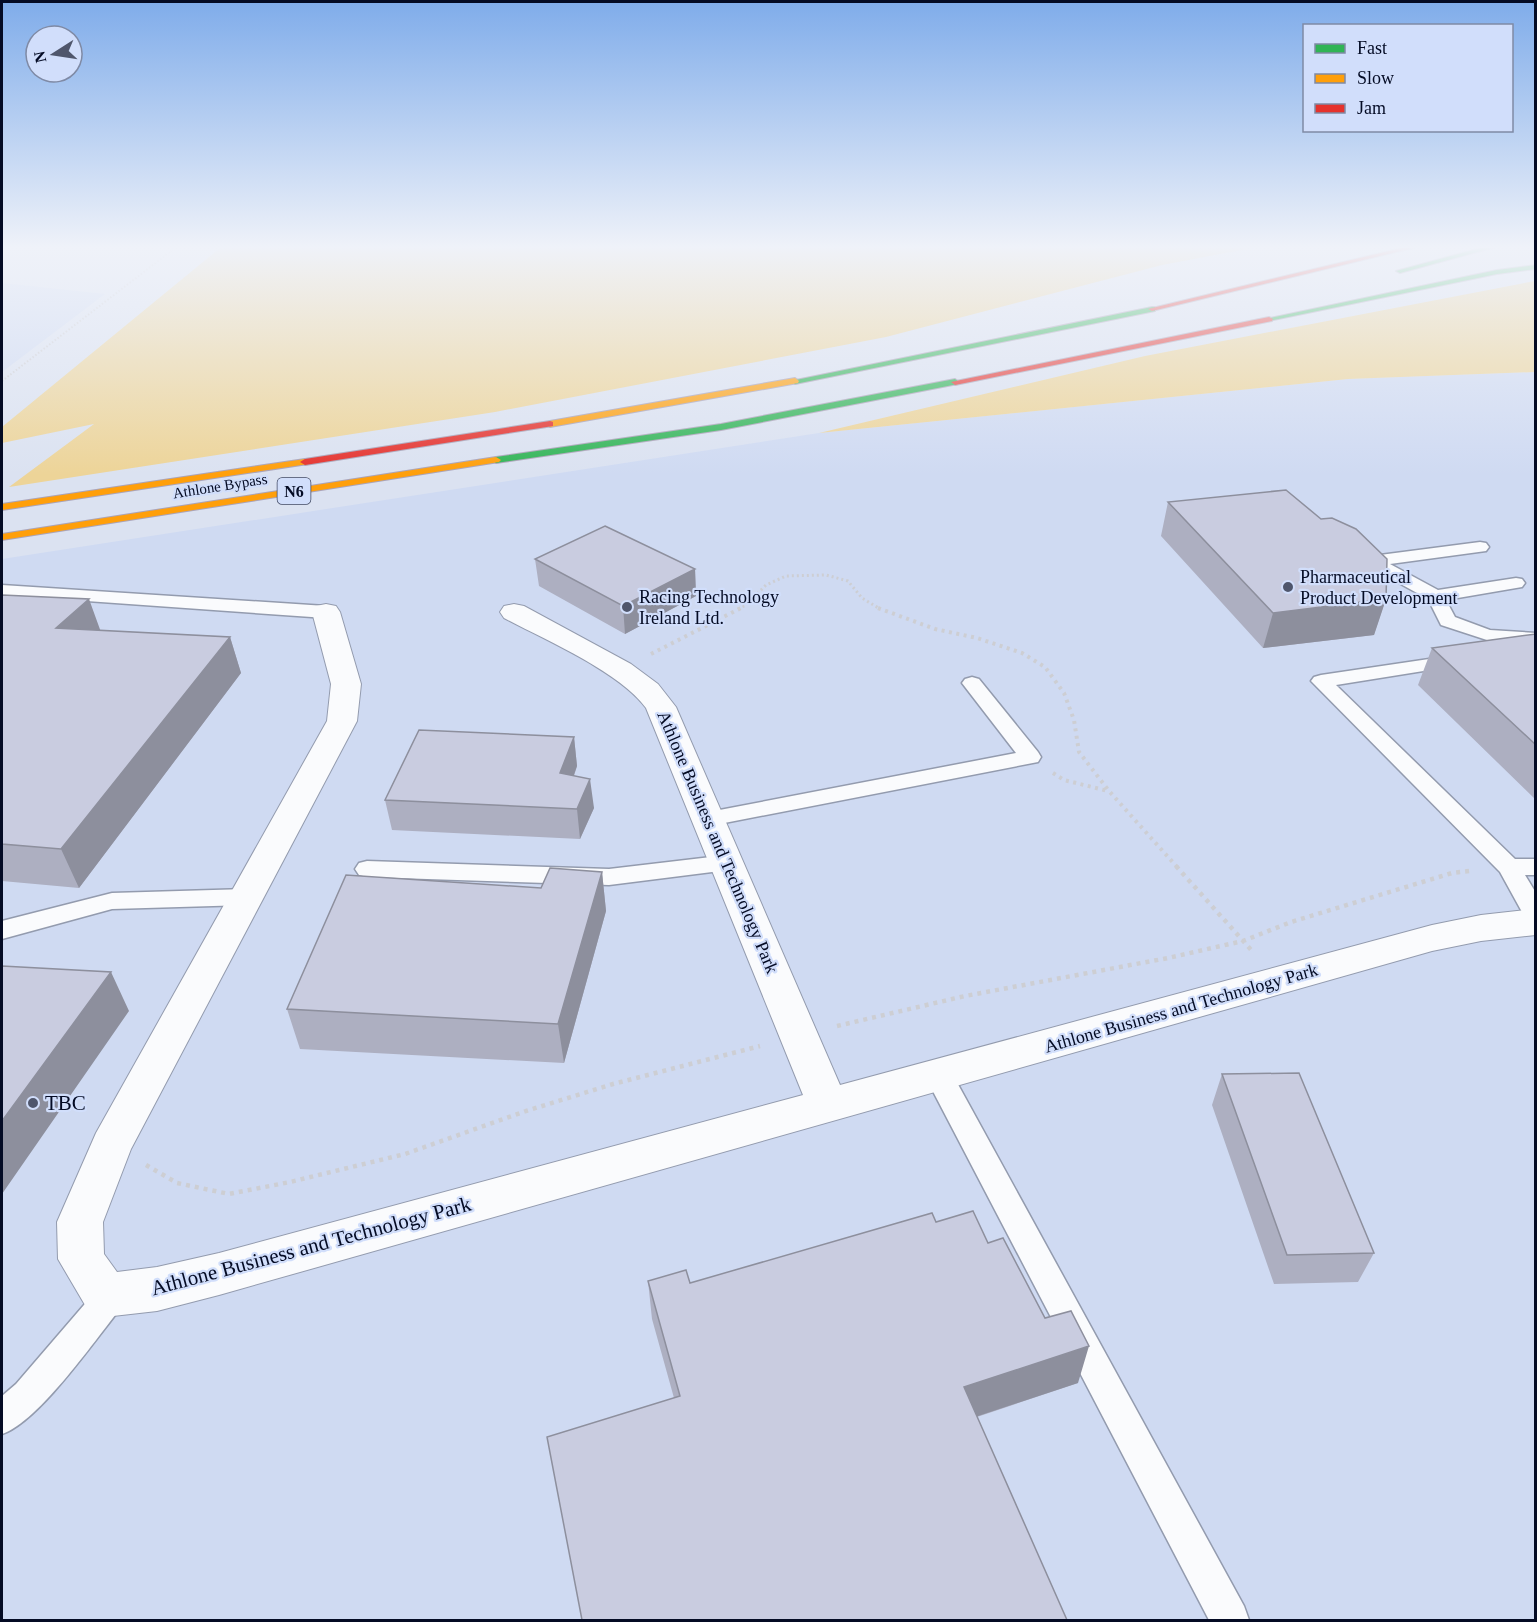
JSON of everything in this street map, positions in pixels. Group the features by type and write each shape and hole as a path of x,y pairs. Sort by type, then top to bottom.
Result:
{"highway":[{"name":"N6","path":"567,423 1041,324"},
{"path":"567,423 868,369 1084,324"},
{"path":"586,445 993,365 1180,324"},
{"name":"N6","path":"586,445 721,427 1245,324"},
{"name":"Athlone Bypass","path":"2,507 567,423"},
{"name":"Athlone Bypass","path":"2,537 586,445"}],"street":[{"path":"113,1294 102,1290 81,1259 80,1222 111,1146 342,721 346,684 326,612"},
{"name":"Athlone Business and Technology Park","path":"514,612 621,670 648,690 667,718 829,1107"},
{"name":"Athlone Business and Technology Park","path":"113,1294 157,1289 219,1274 1422,941 1481,928 1536,921"}],"lane":[{"path":"1480,548 1372,561 1435,596 1448,621 1477,634 1514,640 1536,639"},
{"path":"1435,596 1516,583"},
{"path":"2,590 326,612"},
{"path":"1429,665 1322,681 1509,867 1536,915"},
{"path":"709,819 1030,758 972,683"},
{"path":"367,869 609,877 728,862"},
{"path":"1509,867 1536,867"},
{"path":"2,930 112,901 247,897"},
{"path":"939,1076 1230,1620"},
{"path":"2,1417 28,1396 113,1294"}],"path":[{"path":"2,381 77,324"},
{"path":"1030,758 1064,780 1109,792"}],"shaded area":[{"path":"2,324 66,324 2,372"},
{"path":"128,324 937,324 886,337 495,412 9,487 94,424 2,443 2,427"},
{"path":"1313,324 1535,324 1535,372 1348,379 819,433 1145,356"},
{"path":"1535,372 1535,1620 2,1620 2,559 819,433 1348,379"}],"building":[{"path":"1286,490 1321,519 1332,518 1356,529 1387,559 1386,599 1273,613 1168,502"},
{"path":"605,526 695,569 623,606 535,559"},
{"path":"2,595 89,599 56,628 230,637 61,849 2,844"},
{"path":"1536,634 1536,745 1432,648"},
{"path":"419,730 574,737 560,773 590,779 577,809 385,800"},
{"path":"550,868 602,872 558,1024 287,1009 346,875 541,888"},
{"path":"2,966 111,972 2,1121"},
{"path":"1299,1073 1374,1253 1287,1255 1222,1074"},
{"path":"973,1211 988,1243 1003,1238 1045,1318 1071,1311 1089,1346 964,1387 1067,1620 582,1620 547,1437 680,1396 648,1281 686,1270 690,1283 932,1213 936,1222"}],"traffic: fast":[{"path":"795,381 1079,324"},
{"path":"496,460 721,427 955,382"}],"traffic: slow":[{"path":"550,424 795,381"},
{"path":"2,537 496,460"},
{"path":"2,507 305,462"}],"traffic: jam":[{"path":"955,382 1246,324"},
{"path":"305,462 550,424"}],"place":[{"name":"Pharmaceutical Product Development","path":"1288,587"},
{"name":"Racing Technology Ireland Ltd.","path":"627,607"},
{"name":"TBC","path":"33,1103"}]}
